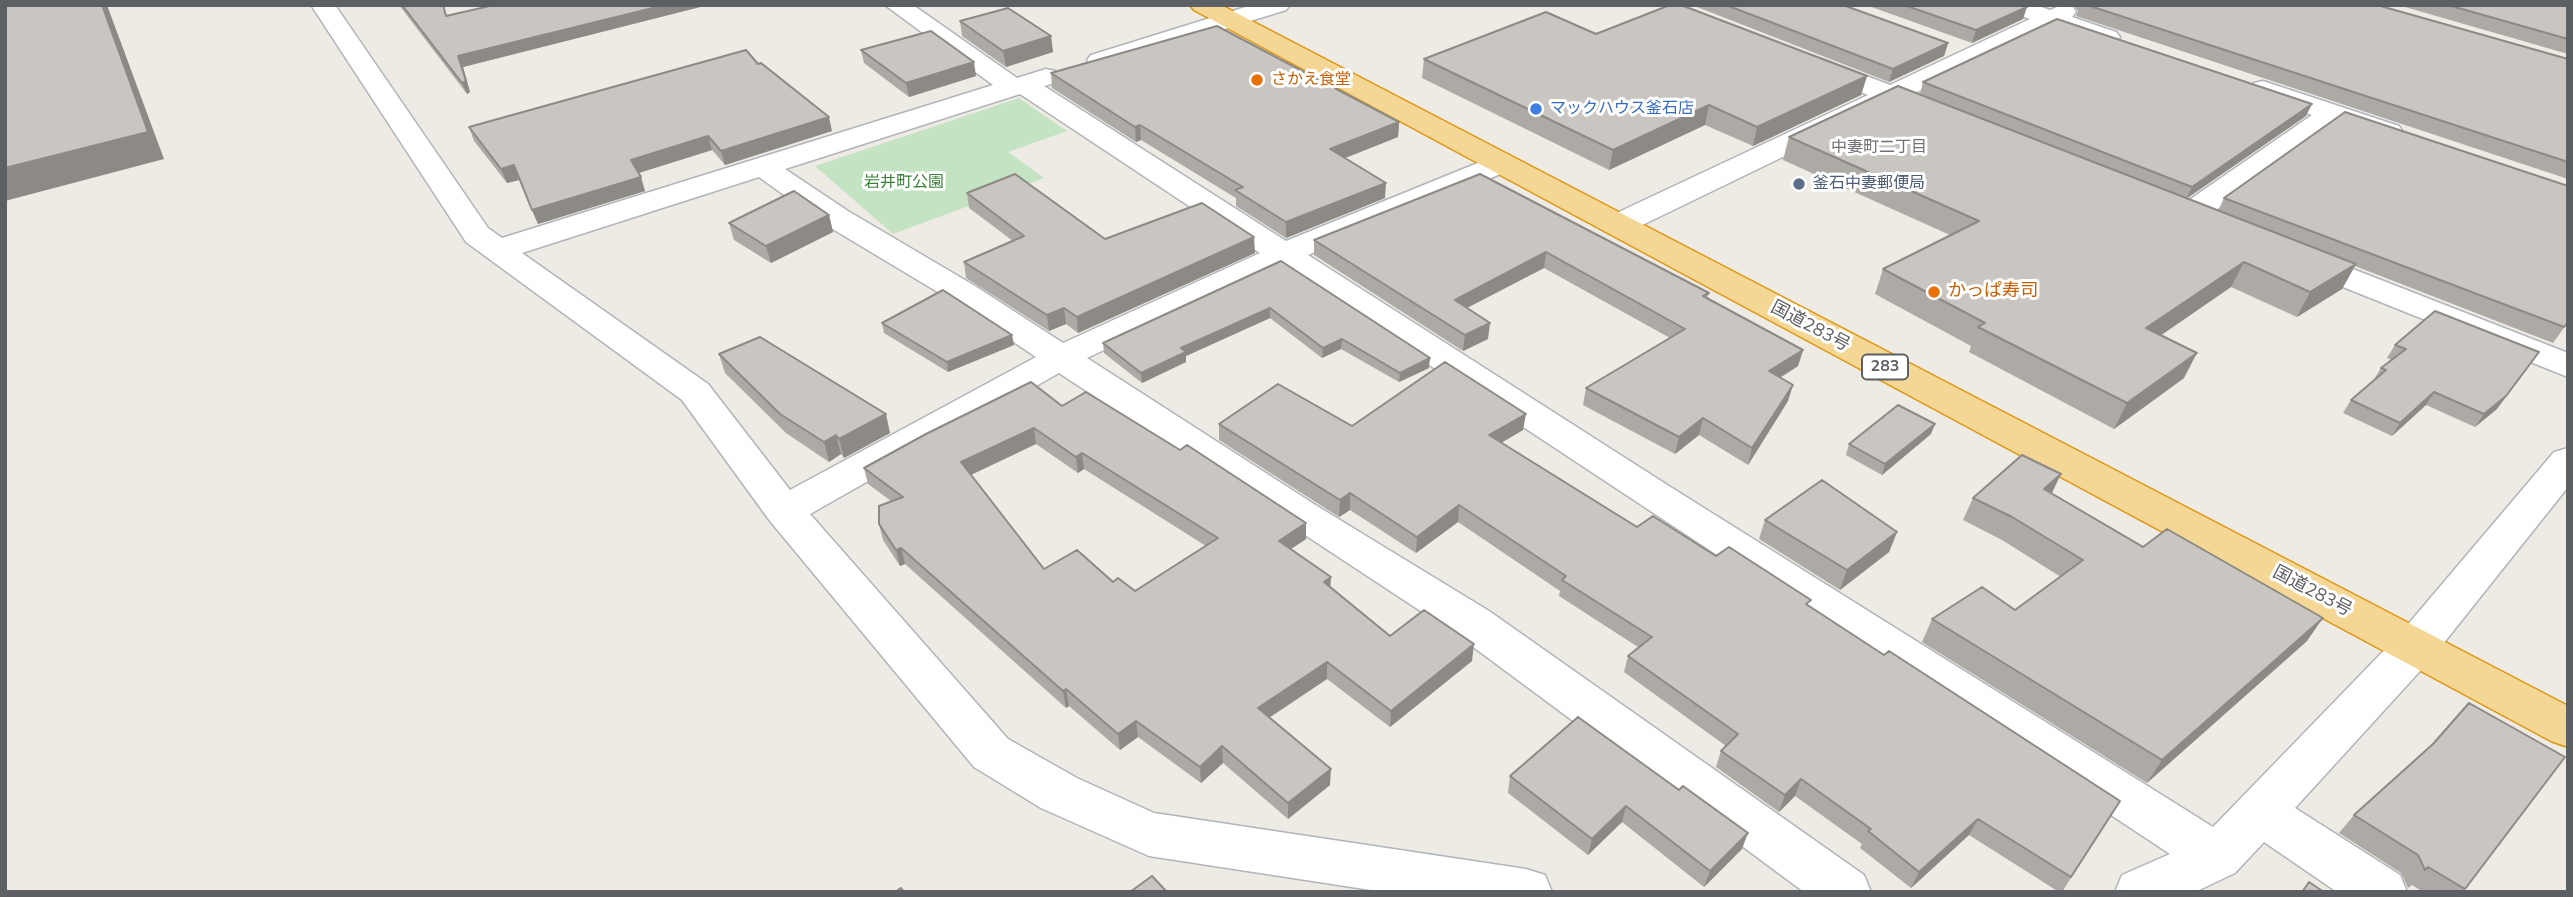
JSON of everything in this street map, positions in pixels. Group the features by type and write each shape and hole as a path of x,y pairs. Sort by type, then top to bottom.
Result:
{"highway":[{"name":"国道283号","path":"1216,13 2568,728"}],"street":[{"path":"323,5 477,235 695,392 784,511 991,753 1059,793 1149,834 1526,892"},
{"path":"897,5 2217,857"},
{"path":"498,250 1018,85 1216,13 1278,5"},
{"path":"2012,5 2129,44"},
{"path":"1617,225 1891,94 1960,51 2052,18 2078,5"},
{"path":"1788,55 1956,121"},
{"path":"2244,83 2411,139"},
{"path":"2190,214 2333,113"},
{"path":"784,511 1061,357 1283,254 1500,164"},
{"path":"761,166 837,218 963,293 1303,516 1473,623 1845,892"},
{"path":"2278,250 2568,366"},
{"path":"2141,892 2217,857 2415,647 2567,462"},
{"path":"2260,813 2381,892"}],"green space":[{"name":"岩井町公園","path":"1019,98 1067,131 1008,152 1044,178 893,234 815,166"}],"building":[{"path":"5,5 102,5 148,132 5,168"},
{"path":"402,5 443,5 446,16 494,5 665,5 458,56 466,81 462,83"},
{"path":"1670,5 1681,5 1867,76 1757,127 1709,105 1613,150 1424,59 1546,12 1596,34"},
{"path":"1726,5 1843,5 1948,43 1893,69"},
{"path":"1904,5 2023,5 2027,7 1976,30"},
{"path":"2087,5 2377,5 2568,59 2568,162"},
{"path":"2448,5 2568,5 2568,39"},
{"path":"1008,8 1051,36 1003,51 960,21"},
{"path":"2057,19 2312,104 2192,187 1923,82"},
{"path":"1217,26 1399,122 1330,149 1386,183 1286,222 1235,190 1243,187 1140,125 1135,127 1051,73"},
{"path":"931,31 974,62 906,83 861,50"},
{"path":"746,50 758,64 761,63 829,117 721,151 708,136 631,160 641,177 532,210 514,165 501,169 469,127"},
{"path":"1898,86 2356,264 2310,292 2244,262 2146,328 2197,353 2127,403 1978,327 1985,323 1883,269 1979,221 1789,137"},
{"path":"2345,112 2568,186 2568,322 2564,327 2224,198"},
{"path":"1015,174 1105,239 1202,203 1254,237 1077,317 1064,308 1047,315 964,262 1024,236 967,193"},
{"path":"1480,174 1709,293 1703,296 1803,350 1769,371 1793,385 1752,448 1703,418 1679,437 1586,388 1685,329 1546,252 1455,300 1490,323 1465,335 1314,240"},
{"path":"794,191 829,215 766,246 729,223"},
{"path":"1281,261 1430,358 1400,373 1342,339 1323,348 1270,308 1181,348 1186,352 1141,373 1103,343"},
{"path":"943,290 1012,335 947,362 882,323"},
{"path":"2435,311 2539,352 2506,396 2484,414 2434,392 2400,423 2351,400 2386,370 2381,368 2406,349 2395,345"},
{"path":"760,337 886,414 839,439 836,435 824,442 780,414 719,354"},
{"path":"1445,362 1526,414 1489,435 1637,527 1653,516 1716,556 1729,547 1811,600 1806,604 1884,655 1889,651 2120,801 2071,877 1978,819 1919,872 1868,831 1871,829 1801,779 1785,795 1721,751 1738,734 1628,656 1652,637 1562,580 1566,576 1459,505 1417,537 1350,493 1340,500 1219,424 1278,384 1352,426"},
{"path":"1031,382 1062,406 1086,392 1180,450 1187,445 1306,523 1279,541 1331,577 1324,582 1390,636 1424,610 1474,644 1391,711 1327,662 1258,708 1331,769 1288,803 1222,746 1200,767 1136,721 1118,734 1066,689 1063,691 901,548 896,550 879,524 879,506 903,497 864,468","holes":["1034,428 1076,457 1082,453 1218,538 1135,591 1118,578 1113,582 1077,550 1044,569 961,462"]},
{"path":"1898,405 1935,424 1885,464 1849,444"},
{"path":"2022,455 2061,474 2044,489 2143,547 2167,529 2323,618 2162,760 1932,619 1982,587 2015,610 2083,560 2012,517 1973,498"},
{"path":"1822,480 1897,532 1847,570 1765,520"},
{"path":"2469,703 2565,757 2465,889 2428,867 2425,870 2418,855 2354,815 2433,744"},
{"path":"1578,717 1679,790 1683,786 1748,833 1710,871 1626,806 1592,839 1510,776"},
{"path":"1152,876 1167,892 1130,892"},
{"path":"2309,882 2324,892 2302,892"}],"place":[{"name":"さかえ食堂","path":"1257,80"},
{"name":"マックハウス釜石店","path":"1536,109"},
{"name":"釜石中妻郵便局","path":"1799,184"},
{"name":"かっぱ寿司","path":"1934,292"}],"district":[{"name":"中妻町二丁目","path":"1879,148"}]}
